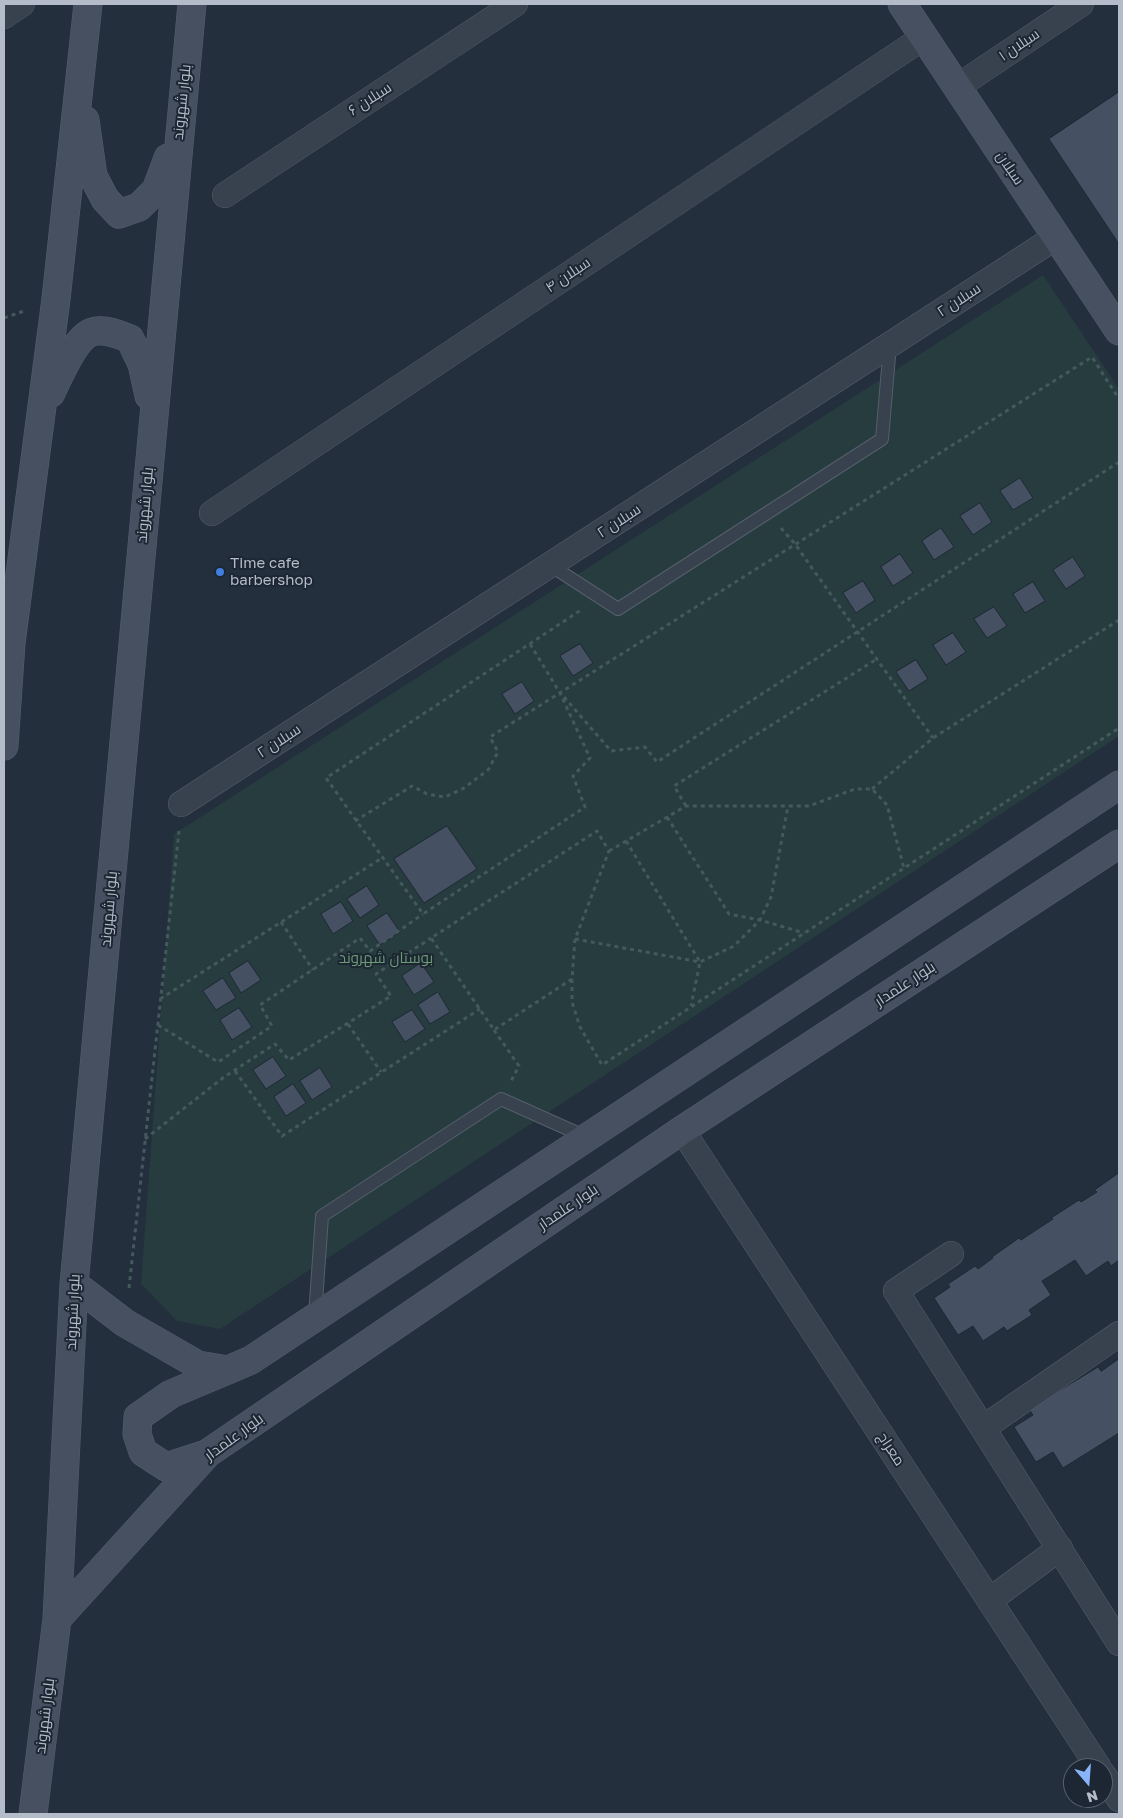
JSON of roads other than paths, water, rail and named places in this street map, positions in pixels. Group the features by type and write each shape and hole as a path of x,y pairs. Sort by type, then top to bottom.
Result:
{"main road":[{"path":"4,746 11,643 56,299 88,4"},
{"name":"بلوار شهروند","path":"33,1814 56,1619 74,1284 192,4"},
{"name":"سبلان","path":"902,4 1119,331"},
{"path":"80,69 93,176 105,199 119,214 139,207 156,190 168,160 181,110"},
{"path":"41,415 77,343 91,332 112,332 130,339 142,364 149,394 153,425"},
{"path":"208,1453 166,1467 142,1452 137,1434 138,1416 171,1394 251,1360 314,1320 1119,785"},
{"name":"بلوار علمدار","path":"56,1619 208,1453 682,1130 1119,844"},
{"path":"74,1284 125,1323 198,1365 228,1370"}],"street":[{"path":"4,16 22,4"},
{"name":"سبلان ۶","path":"225,195 515,4"},
{"name":"سبلان ۱","path":"957,87 1081,4"},
{"name":"سبلان ۴","path":"212,513 924,37"},
{"name":"سبلان ۲","path":"182,804 1056,237"},
{"name":"معراج","path":"682,1130 1093,1758"},
{"path":"951,1254 896,1291 1119,1643"},
{"path":"983,1428 1119,1334"},
{"path":"990,1600 1060,1548"}],"lane":[{"path":"550,565 618,609 882,439 890,345"},
{"path":"314,1320 322,1216 502,1099 589,1138"}],"place":[{"name":"Time cafe barbershop","path":"220,572"}],"park label":[{"name":"بوستان شهروند","path":"386,958"}]}
